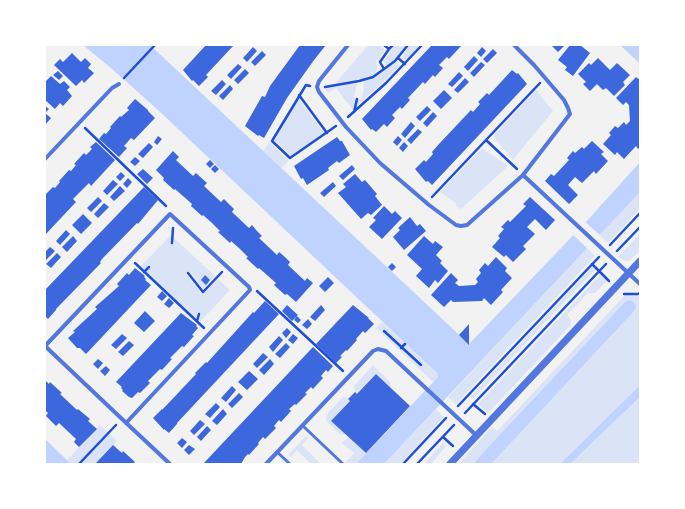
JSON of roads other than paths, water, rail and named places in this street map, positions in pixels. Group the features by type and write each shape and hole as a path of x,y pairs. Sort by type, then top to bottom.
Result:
{"street":[{"path":"348,45 320,79 317,87 319,92 342,122 380,163 428,205 456,225 460,226 465,226 523,175 570,114 564,100 514,45"},
{"path":"45,159 112,88 119,84"},
{"path":"523,175 640,284"},
{"path":"126,423 250,292 250,289 227,266 170,214 45,346 126,423 170,464"},
{"path":"450,464 640,261"},
{"path":"266,464 374,351 380,349 386,351 476,435"}],"lane":[{"path":"302,426 343,464"},
{"path":"277,452 290,464"}],"water":[{"path":"83,45 150,45 469,344 586,222 640,162 640,192 384,464 356,464 438,377 437,373 158,110"},
{"path":"620,45 640,45 640,64 636,60"},
{"path":"630,300 634,302 636,306 634,311 491,464 473,464 625,302"},
{"path":"640,385 640,397 570,464 560,464"},
{"path":"45,439 67,460 71,464 45,464"}]}
